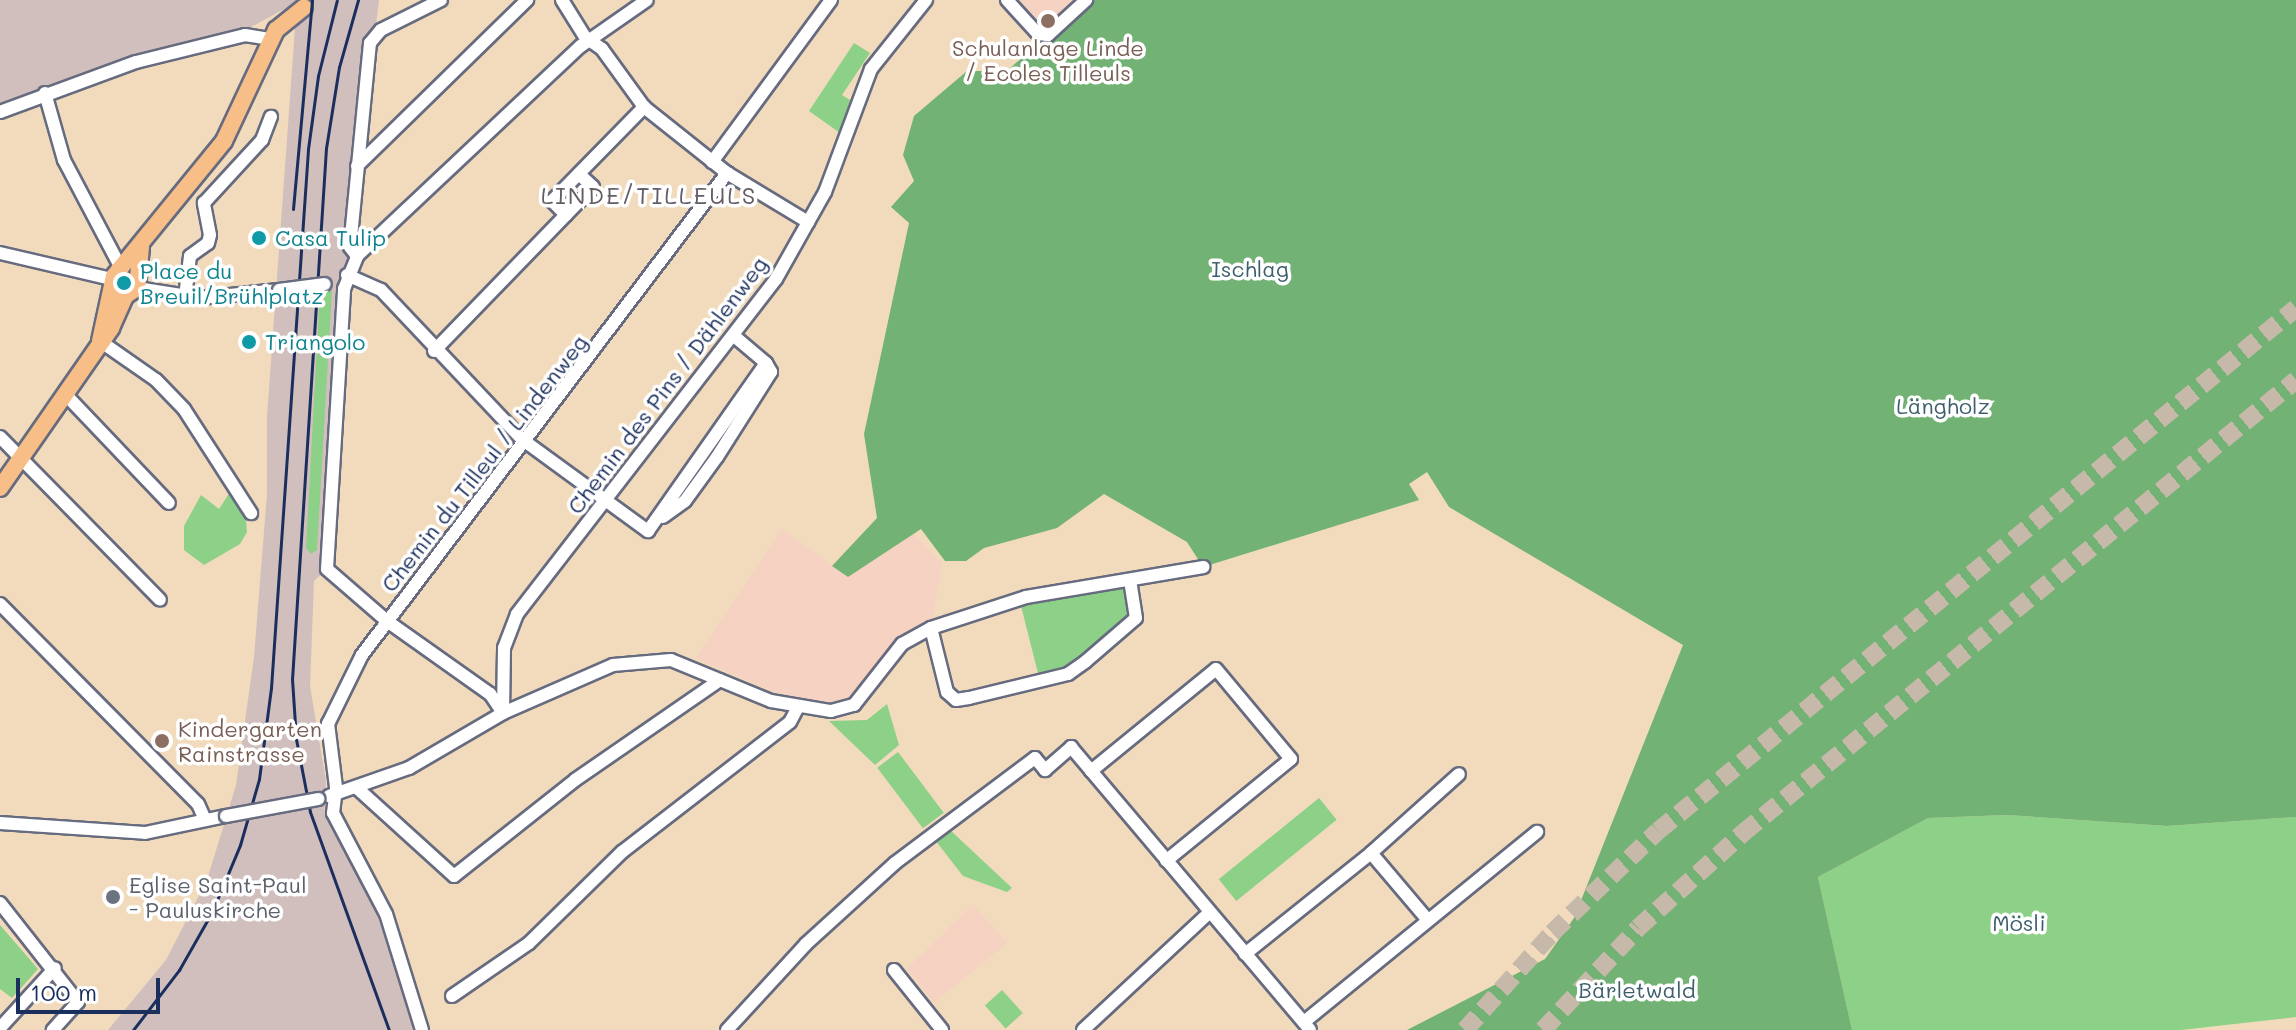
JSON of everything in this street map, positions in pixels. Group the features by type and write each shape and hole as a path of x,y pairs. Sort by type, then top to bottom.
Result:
{"main road":[{"path":"0,488 100,341 142,246 235,124 271,39 304,7"}],"street":[{"path":"357,256 350,247 372,38 441,0"},
{"path":"357,166 527,0"},
{"path":"562,0 590,43 602,49 644,107 727,173 808,222"},
{"path":"503,713 490,694 387,621 328,564 347,275 357,256 558,66 647,0"},
{"path":"712,162 831,0"},
{"name":"Chemin des Pins / Dählenweg","path":"503,713 507,635 605,499 776,279 834,171 871,69 926,0"},
{"path":"1007,0 1038,34 1048,35 1086,0"},
{"path":"0,112 109,69 245,35 271,39"},
{"path":"45,93 64,160 124,284"},
{"path":"566,215 552,201 644,107"},
{"path":"185,297 190,256 208,243 210,235 204,203 262,140 271,117"},
{"name":"Chemin du Tilleul / Lindenweg","path":"422,1030 396,939 325,797 336,787 328,724 350,672 523,440 592,357 727,173"},
{"path":"434,351 593,187 579,174"},
{"path":"0,253 185,297 325,284 347,275 375,285 434,351 523,440 648,531 766,363 734,336"},
{"path":"100,341 156,380 184,409 251,513"},
{"path":"66,395 169,503"},
{"path":"0,437 160,600"},
{"path":"0,833 0,823 145,833 325,797 409,768 503,713 589,673 644,659 671,660 798,707 818,710 854,705 902,644 931,628 1026,597 1203,567"},
{"path":"931,628 947,692 956,700 969,698 1068,674 1085,662 1136,618 1130,580"},
{"path":"0,604 198,804 205,820"},
{"path":"1091,771 1216,669 1291,759 1166,861"},
{"path":"357,788 454,876 575,780 720,680"},
{"path":"452,996 529,943 622,852 790,722 798,707"},
{"path":"727,1030 806,944 897,861 1035,758 1045,770 1071,747 1307,1026 1427,919 1537,832"},
{"path":"1245,954 1371,853 1459,774"},
{"path":"1371,853 1427,919"},
{"path":"0,903 55,968 78,1002 53,1030"},
{"path":"1083,1030 1209,913"},
{"path":"0,1028 55,968"},
{"path":"894,970 942,1030"}],"shaded area":[{"path":"0,0 379,0 350,247 357,256 347,274 327,569 314,581 310,686 326,781 324,809 371,900 400,975 413,1030 108,1030 166,960 207,880 236,785 254,657 267,494 267,416 295,28 286,8 242,32 0,110"},
{"name":"Schulanlage Linde / Ecoles Tilleuls","path":"1007,0 1086,0 1048,35"},
{"path":"782,529 848,577 913,533 942,563 932,622 851,700 833,706 773,692 696,658"},
{"path":"973,904 1007,943 934,1003 907,969"}],"green space":[{"name":"Längholz","path":"1086,0 2296,0 2296,817 2167,826 2007,815 1928,818 1818,877 1852,1030 1407,1030 1545,959 1574,918 1683,645 1449,507 1427,472 1409,484 1419,500 1203,567 1187,542 1104,494 1057,528 984,548 966,561 945,561 921,529 848,577 832,566 877,518 864,434 909,223 891,207 914,181 903,155 914,116 967,71 1007,71"},
{"path":"854,43 870,53 842,95 850,100 840,133 809,111"},
{"path":"320,291 332,291 317,550 311,554 306,548"},
{"path":"232,489 245,508 247,532 240,544 204,565 184,550 184,526 201,495 219,509"},
{"path":"1121,585 1126,587 1131,617 1066,670 1039,677 1020,602"},
{"path":"887,704 899,745 875,765 829,721 867,720"},
{"path":"898,752 944,813 923,828 877,768"},
{"path":"1319,798 1337,820 1236,901 1219,879"},
{"name":"Mösli","path":"2007,815 2167,826 2296,817 2296,1017 2181,1030 1852,1030 1818,877 1928,818"},
{"path":"949,829 1012,888 1007,892 963,876 935,840"},
{"path":"0,925 38,969 12,998 0,989"},
{"path":"1002,990 1023,1013 1006,1028 985,1005"}],"tunnel":[{"path":"1465,1030 1552,933 1658,831 2296,308"},
{"path":"1543,1030 1638,928 1743,833 2296,380"}],"railway":[{"path":"293,209 312,0"},
{"path":"133,1030 179,970 212,912 240,845 259,779 271,688 308,149 318,76 337,0"},
{"path":"358,0 339,67 326,148 292,679 296,739 310,812 389,1030"}],"place":[{"name":"Schulanlage Linde / Ecoles Tilleuls","path":"1048,21"},
{"name":"Casa Tulip","path":"259,238"},
{"name":"Place du Breuil/Brühlplatz","path":"124,283"},
{"name":"Triangolo","path":"249,342"},
{"name":"Kindergarten Rainstrasse","path":"162,741"},
{"name":"Eglise Saint-Paul - Pauluskirche","path":"113,897"}],"district":[{"name":"LINDE/TILLEULS","path":"649,195"}],"park label":[{"name":"Ischlag","path":"1250,269"},
{"name":"Bärletwald","path":"1637,990"}]}
